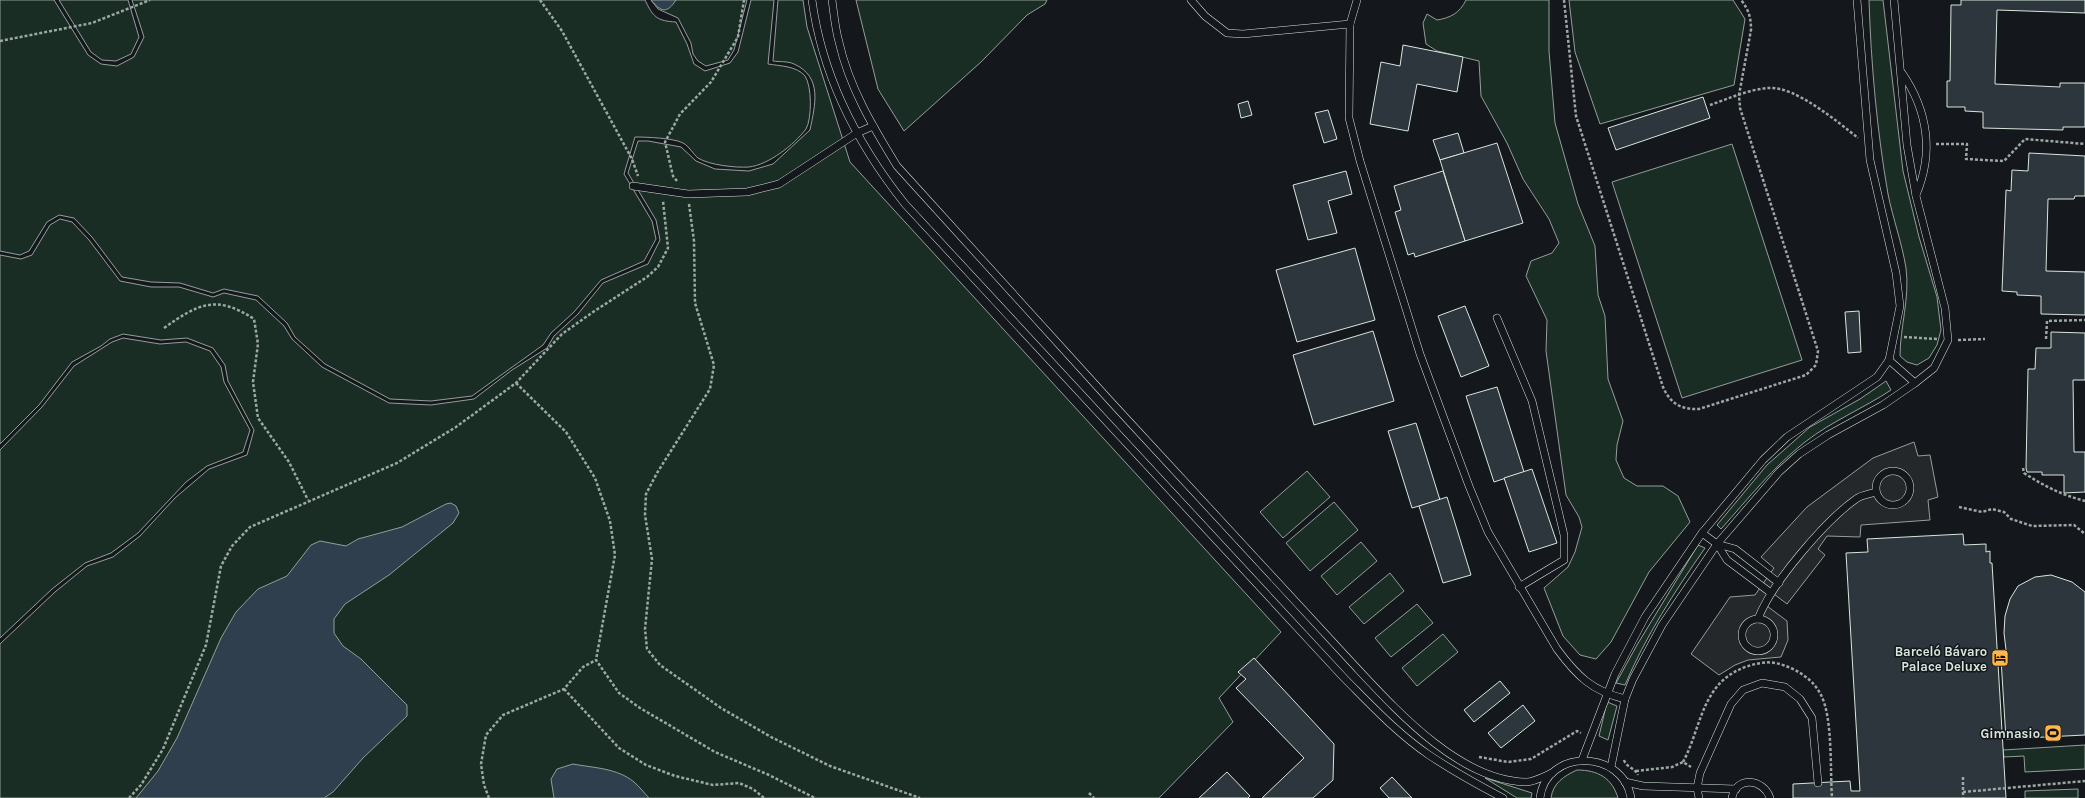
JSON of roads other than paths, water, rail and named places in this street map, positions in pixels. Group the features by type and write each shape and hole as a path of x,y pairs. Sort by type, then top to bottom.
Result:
{"lane":[{"path":"812,0 824,54 837,94 857,133 883,176 905,204 1345,680 1387,720 1428,755 1465,778 1503,798"},
{"path":"832,0 839,42 851,82 873,126 898,166 1113,404 1394,708 1435,742 1470,766 1504,779 1528,782 1552,773"},
{"path":"1191,0 1205,16 1227,33 1244,34 1350,24"},
{"path":"1357,0 1350,24 1349,118 1360,161 1420,354 1469,486 1488,532 1557,649 1568,664 1593,688 1606,694 1625,699"},
{"path":"1582,760 1606,694 1645,617 1702,533 1763,460 1787,437 1877,377 1889,360 1900,306 1896,273 1869,147 1858,0"},
{"path":"1611,767 1625,699 1633,680 1662,625 1717,544 1779,472 1799,454 1828,435 1883,405 1915,383 1934,368 1948,340 1944,308 1916,196 1907,145 1894,0"},
{"path":"1901,71 1920,106 1924,119 1928,144 1922,183 1916,196"},
{"path":"633,186 688,194 747,192 779,184 857,133 873,126"},
{"path":"1497,318 1532,401 1564,535 1564,560 1520,587"},
{"path":"1889,360 1915,383"},
{"path":"1890,471 1901,473 1910,484 1909,494 1906,500 1898,504 1884,502 1876,492 1879,477 1890,471"},
{"path":"1758,619 1768,623 1774,631 1772,643 1767,649 1762,651 1753,650 1746,646 1742,636 1745,627 1748,623 1758,619 1771,593 1827,524 1857,498 1876,492"},
{"path":"1702,533 1717,544 1735,549 1779,583"},
{"path":"1717,544 1727,560 1771,593"},
{"path":"1699,798 1697,788 1700,773 1731,704 1743,690 1762,683 1785,687 1800,699 1812,718 1818,783"},
{"path":"1540,798 1545,783 1552,773 1561,766 1582,760 1602,763 1611,767 1625,782 1631,798"},
{"path":"1625,782 1642,786 1736,789"},
{"path":"1732,798 1736,789 1746,782 1758,783 1768,791 1770,798"}],"water":[{"path":"651,0 676,0 670,8 664,10 658,7"},
{"path":"451,503 456,506 459,513 453,523 389,575 345,604 334,619 334,633 343,646 361,659 407,705 407,716 363,758 333,792 324,798 136,798 158,771 177,738 221,638 236,612 258,589 287,576 311,545 320,541 346,546 358,539 402,527 446,504"},
{"path":"573,764 605,769 627,777 634,782 649,798 554,798 551,779 557,769"}],"place":[{"name":"Barceló Bávaro Palace Deluxe","path":"2000,658"},
{"name":"Gimnasio","path":"2053,733"}]}
